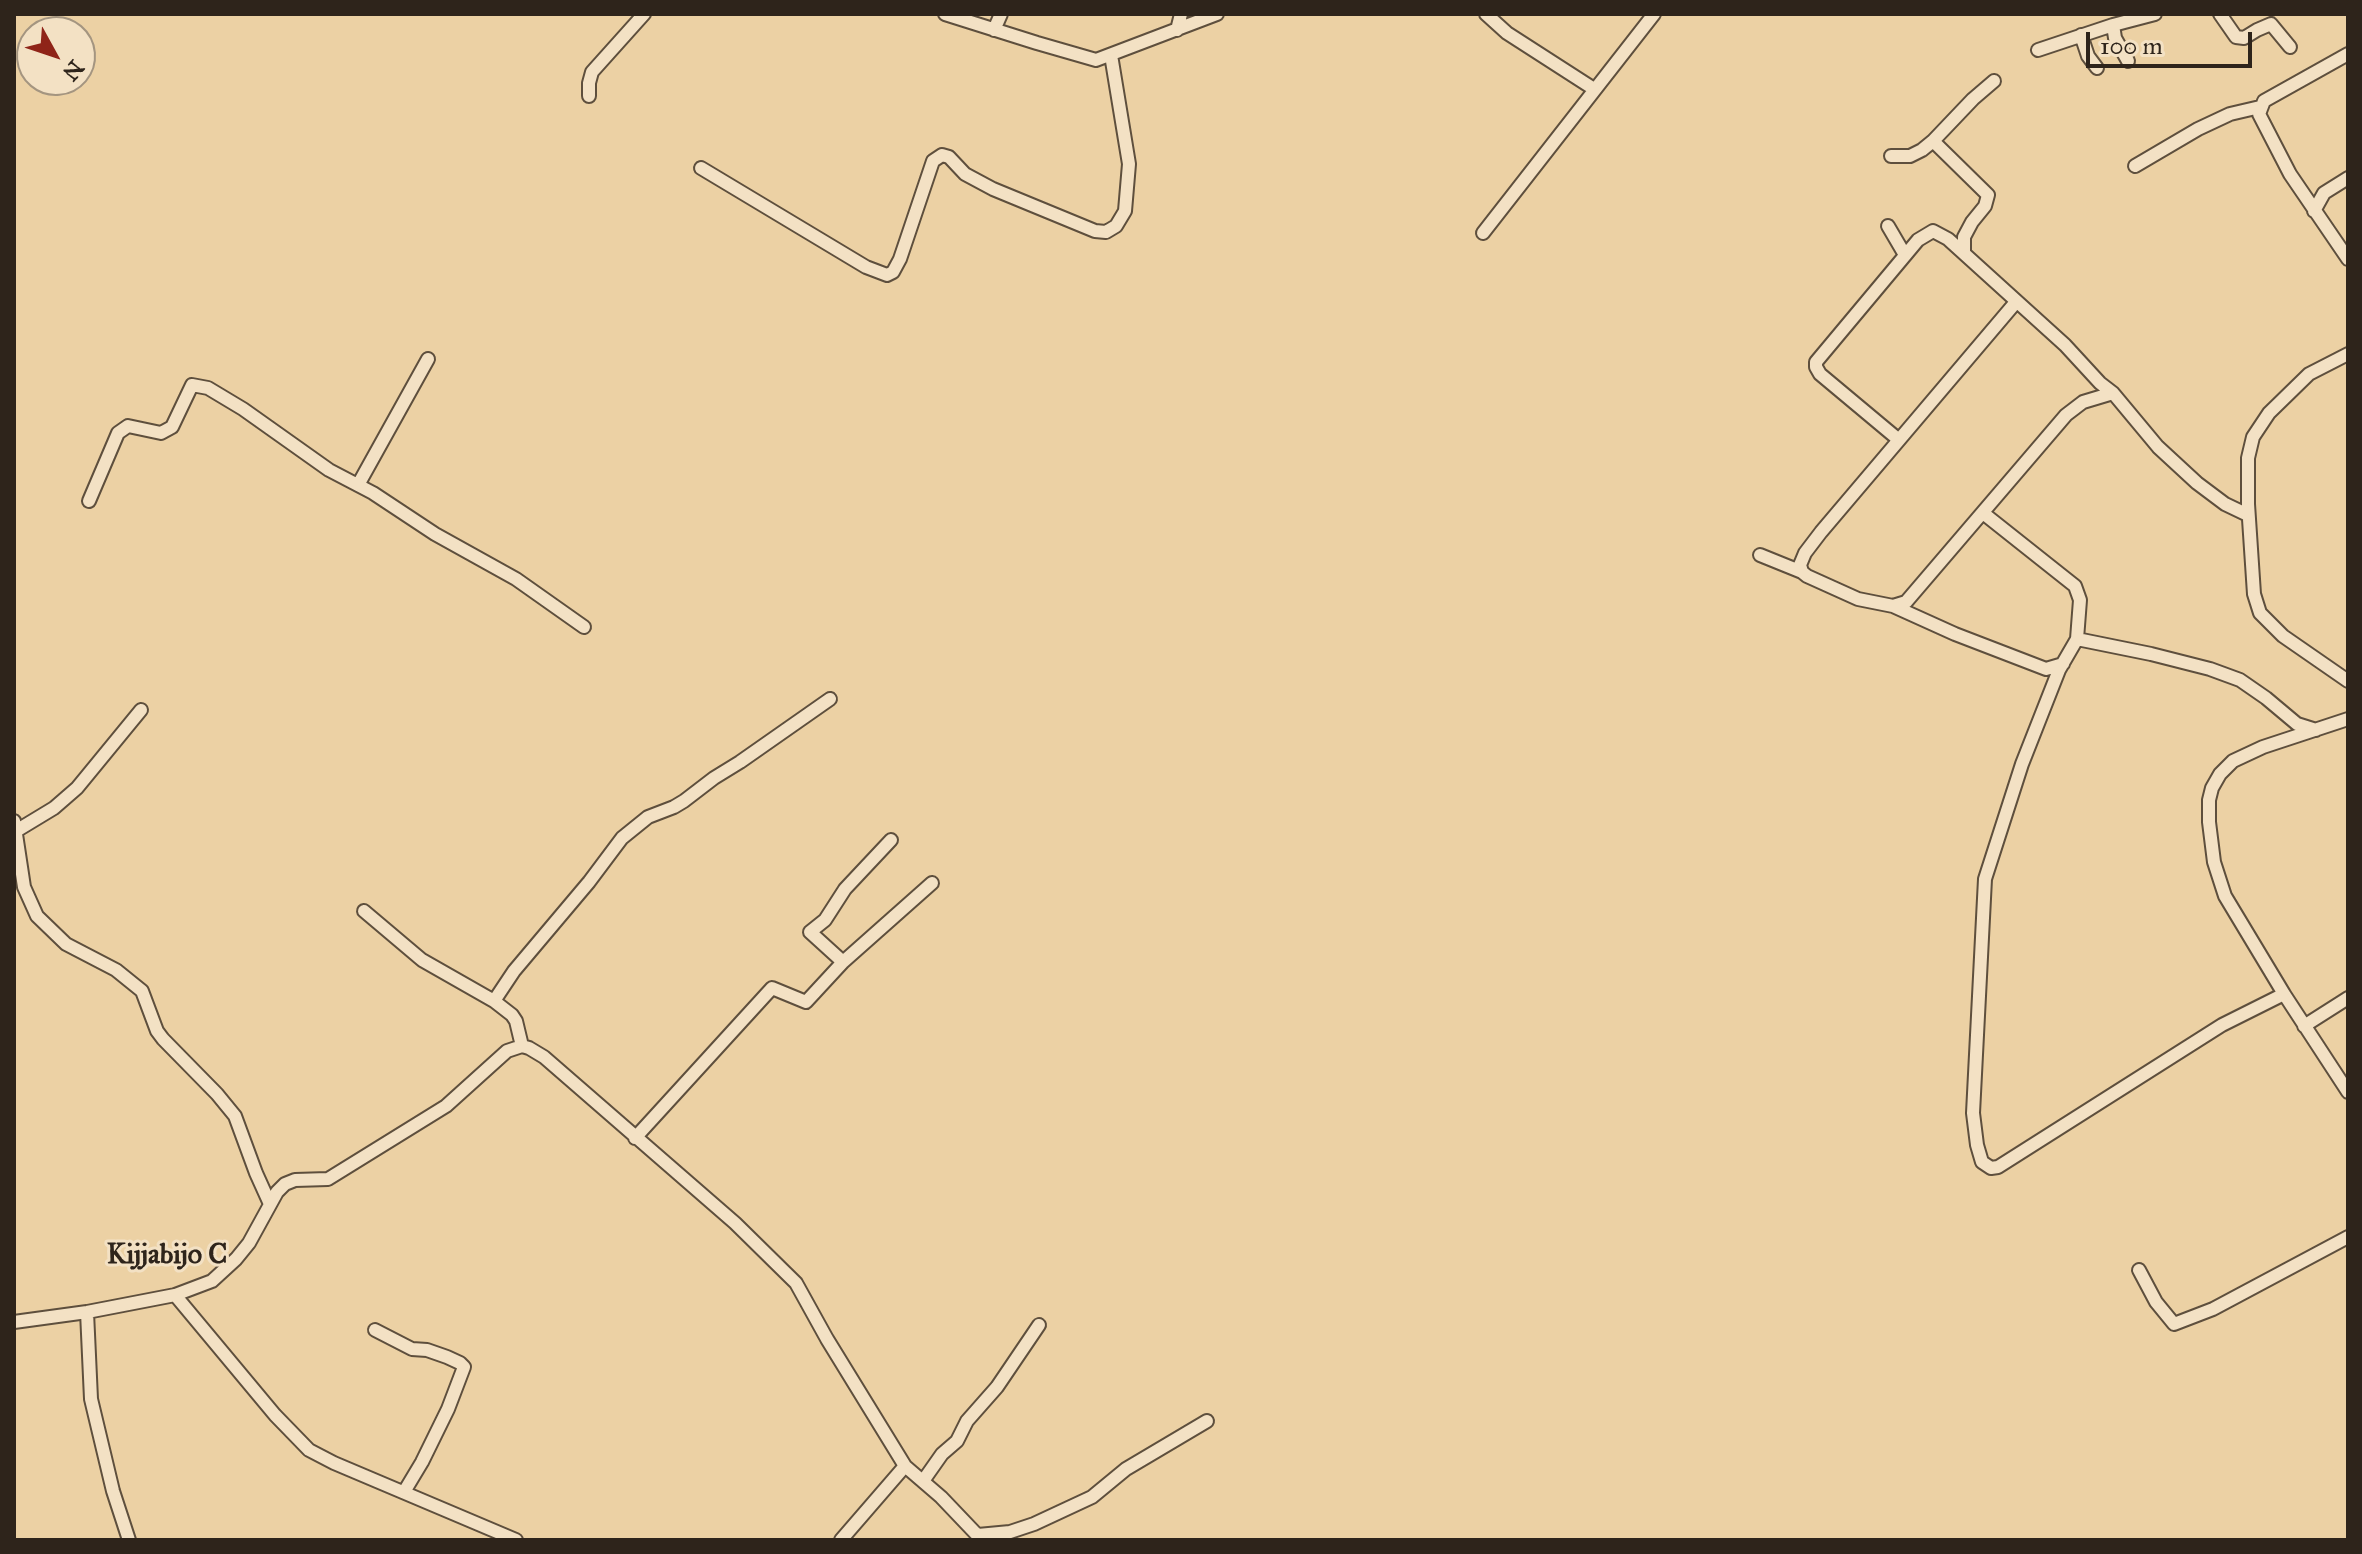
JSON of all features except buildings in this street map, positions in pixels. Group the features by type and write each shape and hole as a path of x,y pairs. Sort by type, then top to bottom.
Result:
{"street":[{"path":"589,96 592,72 644,14"},
{"path":"945,14 1096,60 1217,14"},
{"path":"994,30 1001,14"},
{"path":"1177,30 1181,14"},
{"path":"1486,14 1507,33 1594,89"},
{"path":"1483,233 1654,14"},
{"path":"2038,50 2155,14"},
{"path":"2220,14 2236,37 2244,38 2271,24 2290,47"},
{"path":"2113,25 2115,38 2128,61"},
{"path":"2081,35 2088,56 2097,68"},
{"path":"2348,54 2264,101 2259,114 2290,174 2348,259"},
{"path":"701,168 866,267 887,275 893,272 900,259 933,161 942,155 949,157 965,174 993,189 1081,226 1106,232 1116,226 1125,211 1129,164 1111,55"},
{"path":"1891,156 1910,156 1922,150 1994,81"},
{"path":"2135,166 2198,129 2230,114 2260,107"},
{"path":"1933,141 1988,195 1985,206 1964,237 1964,253"},
{"path":"2314,211 2324,193 2348,178"},
{"path":"1888,226 1905,255"},
{"path":"1899,440 1820,374 1816,362 1918,240 1933,231 1942,234 2065,345 2113,393 2158,447 2197,483 2225,504 2248,515"},
{"path":"1802,572 1800,565 1805,553 2016,302"},
{"path":"2348,354 2309,374 2269,413 2253,437 2248,458 2248,515 2254,594 2260,613 2283,636 2348,681"},
{"path":"358,485 428,359"},
{"path":"89,501 118,433 128,426 161,433 172,427 192,385 208,388 329,470 516,579 584,627"},
{"path":"1893,606 1906,602 2066,415 2083,402 2113,393"},
{"path":"1983,513 2075,586 2080,600 2077,639 2063,664 2022,764 1985,879 1973,1113 1982,1162 1991,1168 1998,1167 2222,1025 2284,994"},
{"path":"1760,555 1802,572 1830,588 1858,599 1893,606 2046,669 2063,664"},
{"path":"2077,639 2151,654 2240,680 2297,724 2316,730"},
{"path":"494,1001 514,971 622,838 648,817 674,807 830,699"},
{"path":"141,710 77,788 54,808 15,826 24,887 37,916 66,944 116,970 142,991 157,1031 235,1116 270,1204"},
{"path":"2348,719 2263,747 2233,761 2220,774 2209,800 2211,846 2225,896 2348,1092"},
{"path":"843,962 810,932 825,920 845,889 891,840"},
{"path":"635,1138 772,988 806,1002 890,917 932,883"},
{"path":"364,911 422,960 494,1001 516,1021 522,1046"},
{"path":"2304,1026 2348,998"},
{"path":"14,1322 175,1295 212,1281 249,1243 285,1184 295,1180 328,1179 431,1117 507,1051 522,1046 544,1057 735,1223 796,1283 905,1466 980,1538 1034,1524 1092,1497 1126,1469 1207,1421"},
{"path":"2139,1270 2156,1302 2174,1324 2213,1309 2347,1240"},
{"path":"175,1295 275,1415 309,1450 516,1540"},
{"path":"87,1312 91,1399 113,1491 129,1540"},
{"path":"923,1481 942,1454 957,1441 967,1421 997,1387 1039,1325"},
{"path":"375,1330 412,1349 427,1350 464,1367 436,1434 404,1492"},
{"path":"841,1540 905,1466"}],"district":[{"name":"Kijjabijo C","path":"167,1256"}]}
